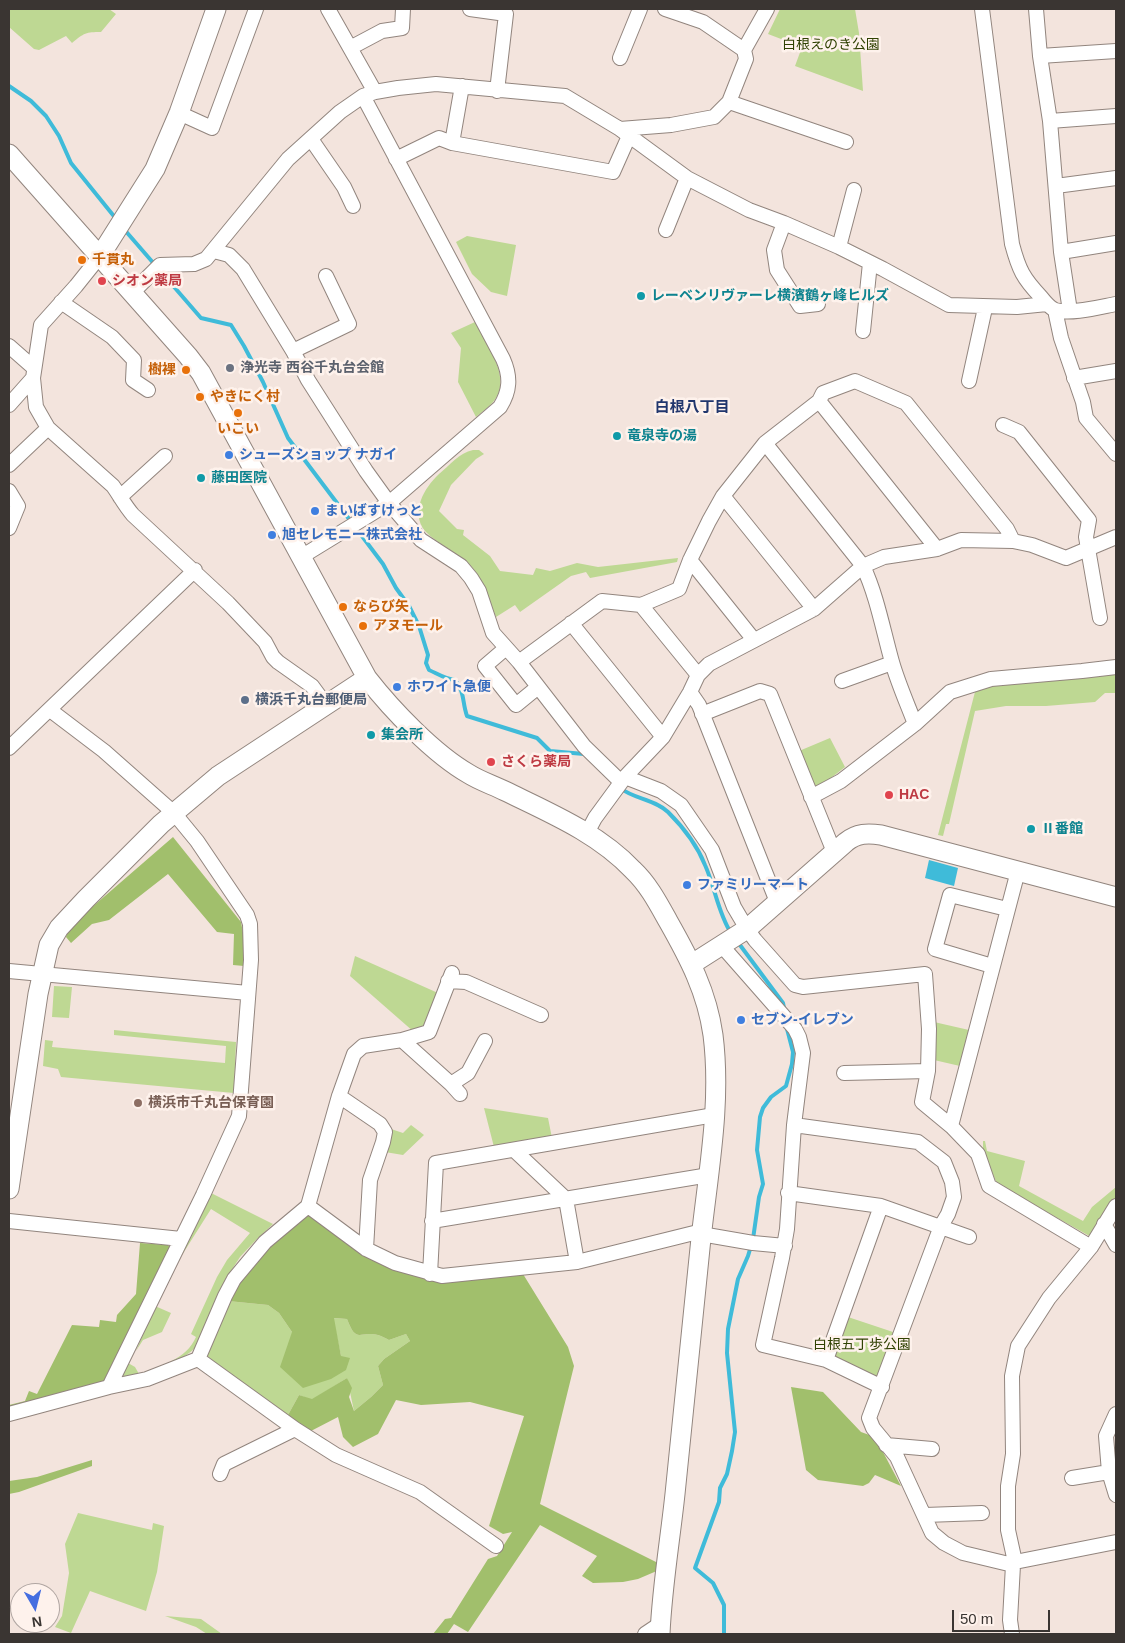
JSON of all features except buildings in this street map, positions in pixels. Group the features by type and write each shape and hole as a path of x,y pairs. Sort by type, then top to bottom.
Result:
{"street":[{"path":"216,9 179,112 155,169 100,256 42,325 34,373 36,406 48,428 113,486 123,504 133,515 195,570 265,642 273,657 312,686 326,704"},
{"path":"179,112 212,128 256,9"},
{"path":"302,557 388,503 500,407 507,393 509,378 503,359 396,159 350,48 328,9"},
{"path":"350,48 382,31 402,28 404,9"},
{"path":"470,9 506,14 497,90"},
{"path":"620,58 640,9"},
{"path":"665,9 698,14 703,22 744,50"},
{"path":"624,133 714,117 730,102 746,59 744,50 767,9"},
{"path":"982,9 1012,244 1017,264 1025,280 1051,307 1083,402 1086,418 1109,436 1116,454"},
{"path":"1036,9 1040,56 1050,121 1061,252 1070,311"},
{"path":"1040,56 1116,51"},
{"path":"132,293 160,265 194,264 206,259 288,159 340,112 369,94 436,84 565,96 624,133 687,178 749,210 839,247 949,305 985,308 1051,307 1070,311 1116,304"},
{"path":"452,143 462,86"},
{"path":"730,102 846,142"},
{"path":"1050,121 1116,116"},
{"path":"396,159 439,138 452,143 613,172 624,133"},
{"path":"311,139 344,187 353,206"},
{"path":"9,154 201,373 367,678 378,692 447,759 469,774 587,832 612,850 644,882 692,964 706,1002 712,1032 716,1068 714,1115 655,1631"},
{"path":"666,230 687,178"},
{"path":"1056,186 1116,178"},
{"path":"839,247 854,190"},
{"path":"784,223 774,250 777,270 800,306 818,304"},
{"path":"1061,252 1116,243"},
{"path":"214,251 229,255 243,268 293,351 308,380 388,503 421,540 461,566 471,578 478,591 493,633 519,662 584,746 623,779 661,791 681,805 712,850 734,907 747,929 795,985 803,987 924,974 929,1029 928,1071 922,1102 951,1126 978,1154 989,1186 1092,1247"},
{"path":"863,330 870,263"},
{"path":"293,351 349,324 326,276"},
{"path":"61,302 112,337 134,360 134,380 148,390"},
{"path":"969,381 985,308"},
{"path":"9,346 34,373"},
{"path":"1074,378 1116,371"},
{"path":"9,405 34,373"},
{"path":"519,662 602,601 641,605 679,589 690,560 709,521 724,496 765,443 819,401 823,392 855,381 906,403 1007,529 1013,541"},
{"path":"819,401 937,549"},
{"path":"1003,425 1019,432 1089,520 1086,538 1100,618"},
{"path":"9,465 48,428"},
{"path":"765,443 863,566 882,622 892,663 915,724"},
{"path":"120,497 165,456"},
{"path":"9,491 18,506 9,528"},
{"path":"724,496 814,609"},
{"path":"587,832 623,779 663,737 690,692 698,674 709,664 814,609 863,566 884,557 937,549 961,540 1013,541 1032,545 1066,558 1116,537"},
{"path":"690,560 754,640"},
{"path":"9,748 195,570"},
{"path":"641,605 698,674"},
{"path":"571,623 663,737"},
{"path":"506,648 485,666 516,705 538,688"},
{"path":"842,681 892,663"},
{"path":"811,797 841,781 915,724 950,692 991,679 1082,672 1116,667"},
{"path":"9,1189 38,994 49,945 59,928 174,812 218,776 367,678"},
{"path":"702,714 760,691 770,694 834,852"},
{"path":"690,692 699,705 777,902"},
{"path":"50,710 104,752 174,812 197,840 247,916 250,924 251,960 239,1116 109,1387"},
{"path":"692,964 747,929 852,837 864,834 872,833 1116,897"},
{"path":"951,1126 1018,871"},
{"path":"992,966 935,949 950,894 1007,909"},
{"path":"722,946 795,1029 803,1053 794,1125 784,1246 762,1345 826,1360 882,1387"},
{"path":"9,971 248,993"},
{"path":"9,1414 109,1387 147,1379 198,1359 217,1313 234,1279 265,1242 308,1206 339,1096 354,1054 362,1046 402,1040 430,1032 450,977 466,982 541,1015"},
{"path":"402,1040 456,1089 468,1073 485,1041"},
{"path":"844,1073 928,1071"},
{"path":"339,1096 380,1124 385,1132 370,1180 366,1249"},
{"path":"430,1274 436,1163 714,1115"},
{"path":"794,1125 918,1142 944,1162 952,1182 954,1197 941,1226 870,1418 873,1428 897,1457 925,1514 932,1533 963,1554 1014,1564 1116,1542"},
{"path":"514,1150 566,1200 577,1262"},
{"path":"432,1221 708,1176"},
{"path":"788,1193 881,1206 969,1237"},
{"path":"308,1206 366,1249 395,1263 442,1276 577,1262 701,1232 753,1243 784,1246"},
{"path":"826,1360 881,1206"},
{"path":"1012,1634 1010,1620 1014,1564 1008,1530 1008,1486 1013,1454 1012,1376 1018,1346 1050,1298 1092,1247 1116,1206"},
{"path":"9,1222 180,1239"},
{"path":"1104,1224 1116,1245"},
{"path":"198,1359 294,1429 336,1455 420,1492 496,1546"},
{"path":"1116,1414 1106,1436 1109,1472 1116,1495"},
{"path":"220,1474 224,1464 294,1429"},
{"path":"886,1445 932,1450"},
{"path":"1072,1478 1109,1472"},
{"path":"925,1514 982,1513"}],"green space":[{"path":"9,9 109,9 116,14 101,32 85,34 72,43 66,36 39,50 34,49 9,27"},
{"name":"白根えのき公園","path":"780,9 855,9 859,33 863,91 795,66 802,47 768,34"},
{"path":"467,236 516,245 507,296 491,292 472,274 456,242"},
{"path":"475,322 495,359 500,380 500,389 496,398 490,406 476,417 458,382 461,348 451,333"},
{"path":"473,450 479,450 484,454 476,459 451,485 439,511 457,529 464,530 463,535 490,556 500,571 533,575 536,568 550,571 577,563 598,567 678,558 677,562 590,578 586,572 571,576 520,612 515,605 496,617 486,590 476,571 466,561 425,531 419,516 421,501 428,486 459,457"},
{"path":"1116,673 1116,693 1105,693 1095,702 1046,706 1006,706 975,711 949,824 946,824 943,836 938,835 976,688"},
{"path":"830,738 845,767 818,788 813,787 799,751"},
{"path":"173,837 241,922 245,944 244,966 233,965 234,934 217,932 168,874 109,920 92,924 71,943 66,937 68,928"},
{"path":"355,956 438,993 426,1030 414,1032 350,976"},
{"path":"54,986 72,987 69,1018 52,1017"},
{"path":"934,1022 969,1030 960,1066 934,1060"},
{"path":"114,1030 236,1042 234,1093 61,1077 58,1069 43,1066 45,1040 53,1041 52,1047 225,1063 226,1046 114,1035"},
{"path":"484,1108 548,1118 552,1138 494,1147"},
{"path":"411,1125 424,1135 403,1155 385,1152 391,1129 403,1133"},
{"path":"983,1141 985,1141 987,1151 1025,1161 1019,1186 1083,1221 1092,1207 1116,1187 1116,1200 1093,1238 997,1184 983,1151"},
{"path":"211,1193 273,1224 240,1257 229,1274 195,1348 179,1360 121,1381 128,1363 135,1367 139,1374 172,1361 192,1345 196,1337 191,1334 217,1277 227,1260 250,1233 211,1209 182,1255 179,1252"},
{"path":"306,1213 440,1279 474,1280 523,1274 568,1347 574,1366 540,1504 660,1564 659,1570 638,1579 623,1582 593,1583 582,1576 597,1556 540,1525 468,1632 454,1624 447,1634 433,1634 445,1619 451,1618 488,1559 497,1556 512,1532 503,1534 489,1526 524,1416 470,1402 421,1405 396,1400 378,1434 353,1447 343,1437 338,1417 309,1432 290,1422 288,1415 299,1395 312,1399 347,1378 352,1388 349,1397 354,1411 383,1385 378,1366 384,1359 410,1341 406,1334 389,1340 372,1334 359,1335 353,1332 347,1319 334,1318 341,1356 350,1358 346,1370 331,1379 303,1388 280,1367 292,1332 279,1313 268,1305 228,1301 255,1257"},
{"path":"140,1243 168,1245 171,1249 105,1384 9,1410 9,1405 25,1401 29,1391 37,1394 72,1325 99,1327 100,1320 116,1322 117,1315 136,1294"},
{"path":"228,1301 268,1305 279,1313 292,1332 341,1356 333,1318 347,1319 353,1332 359,1335 378,1335 389,1340 406,1334 410,1341 384,1359 378,1366 383,1385 354,1411 347,1378 312,1400 299,1395 288,1415 208,1357 207,1349"},
{"path":"155,1306 171,1313 162,1332 143,1340 136,1351"},
{"name":"白根五丁歩公園","path":"845,1316 893,1332 878,1375 872,1378 835,1356 834,1353"},
{"path":"791,1387 823,1392 861,1432 875,1437 901,1486 875,1475 869,1483 863,1486 818,1480 806,1470"},
{"path":"92,1460 92,1466 9,1494 9,1481 37,1477"},
{"path":"78,1513 152,1530 153,1523 164,1526 157,1572 146,1611 90,1591 71,1633 60,1629 60,1619 69,1573 65,1544"},
{"path":"165,1616 201,1619 222,1634 207,1634 196,1627"}],"water":[{"path":"929,860 958,868 954,886 925,878"}],"waterway":[{"path":"9,86 31,101 46,116 59,136 71,163 117,220"},
{"path":"123,228 201,318 231,325 263,382 288,438 383,564 419,626 428,655 426,663 429,670 455,680 462,693 467,716 537,738 550,751 584,754"},
{"path":"620,788 668,812 694,843 702,858 723,917 731,933"},
{"path":"737,941 783,1003 784,1008"},
{"path":"753,1239 759,1197 763,1184 757,1150 760,1117 763,1108 771,1097 786,1086 792,1064 793,1052 786,1025"},
{"path":"724,1634 724,1605 713,1583 695,1568 719,1502 720,1488 727,1474 732,1451 735,1432 727,1353 728,1329 738,1279 751,1246"}],"place":[{"name":"千貫丸","path":"82,260"},
{"name":"シオン薬局","path":"102,281"},
{"name":"レーベンリヴァーレ横濱鶴ヶ峰ヒルズ","path":"641,296"},
{"name":"浄光寺 西谷千丸台会館","path":"230,368"},
{"name":"樹裸","path":"186,370"},
{"name":"やきにく村","path":"200,397"},
{"name":"いこい","path":"238,413"},
{"name":"竜泉寺の湯","path":"617,436"},
{"name":"シューズショップ ナガイ","path":"229,455"},
{"name":"藤田医院","path":"201,478"},
{"name":"まいばすけっと","path":"315,511"},
{"name":"旭セレモニー株式会社","path":"272,535"},
{"name":"ならび矢","path":"343,607"},
{"name":"アヌモール","path":"363,626"},
{"name":"ホワイト急便","path":"397,687"},
{"name":"横浜千丸台郵便局","path":"245,700"},
{"name":"集会所","path":"371,735"},
{"name":"さくら薬局","path":"491,762"},
{"name":"HAC","path":"889,795"},
{"name":"Ⅱ番館","path":"1031,829"},
{"name":"ファミリーマート","path":"687,885"},
{"name":"セブン-イレブン","path":"741,1020"},
{"name":"横浜市千丸台保育園","path":"138,1103"}],"district":[{"name":"白根八丁目","path":"692,408"}]}
